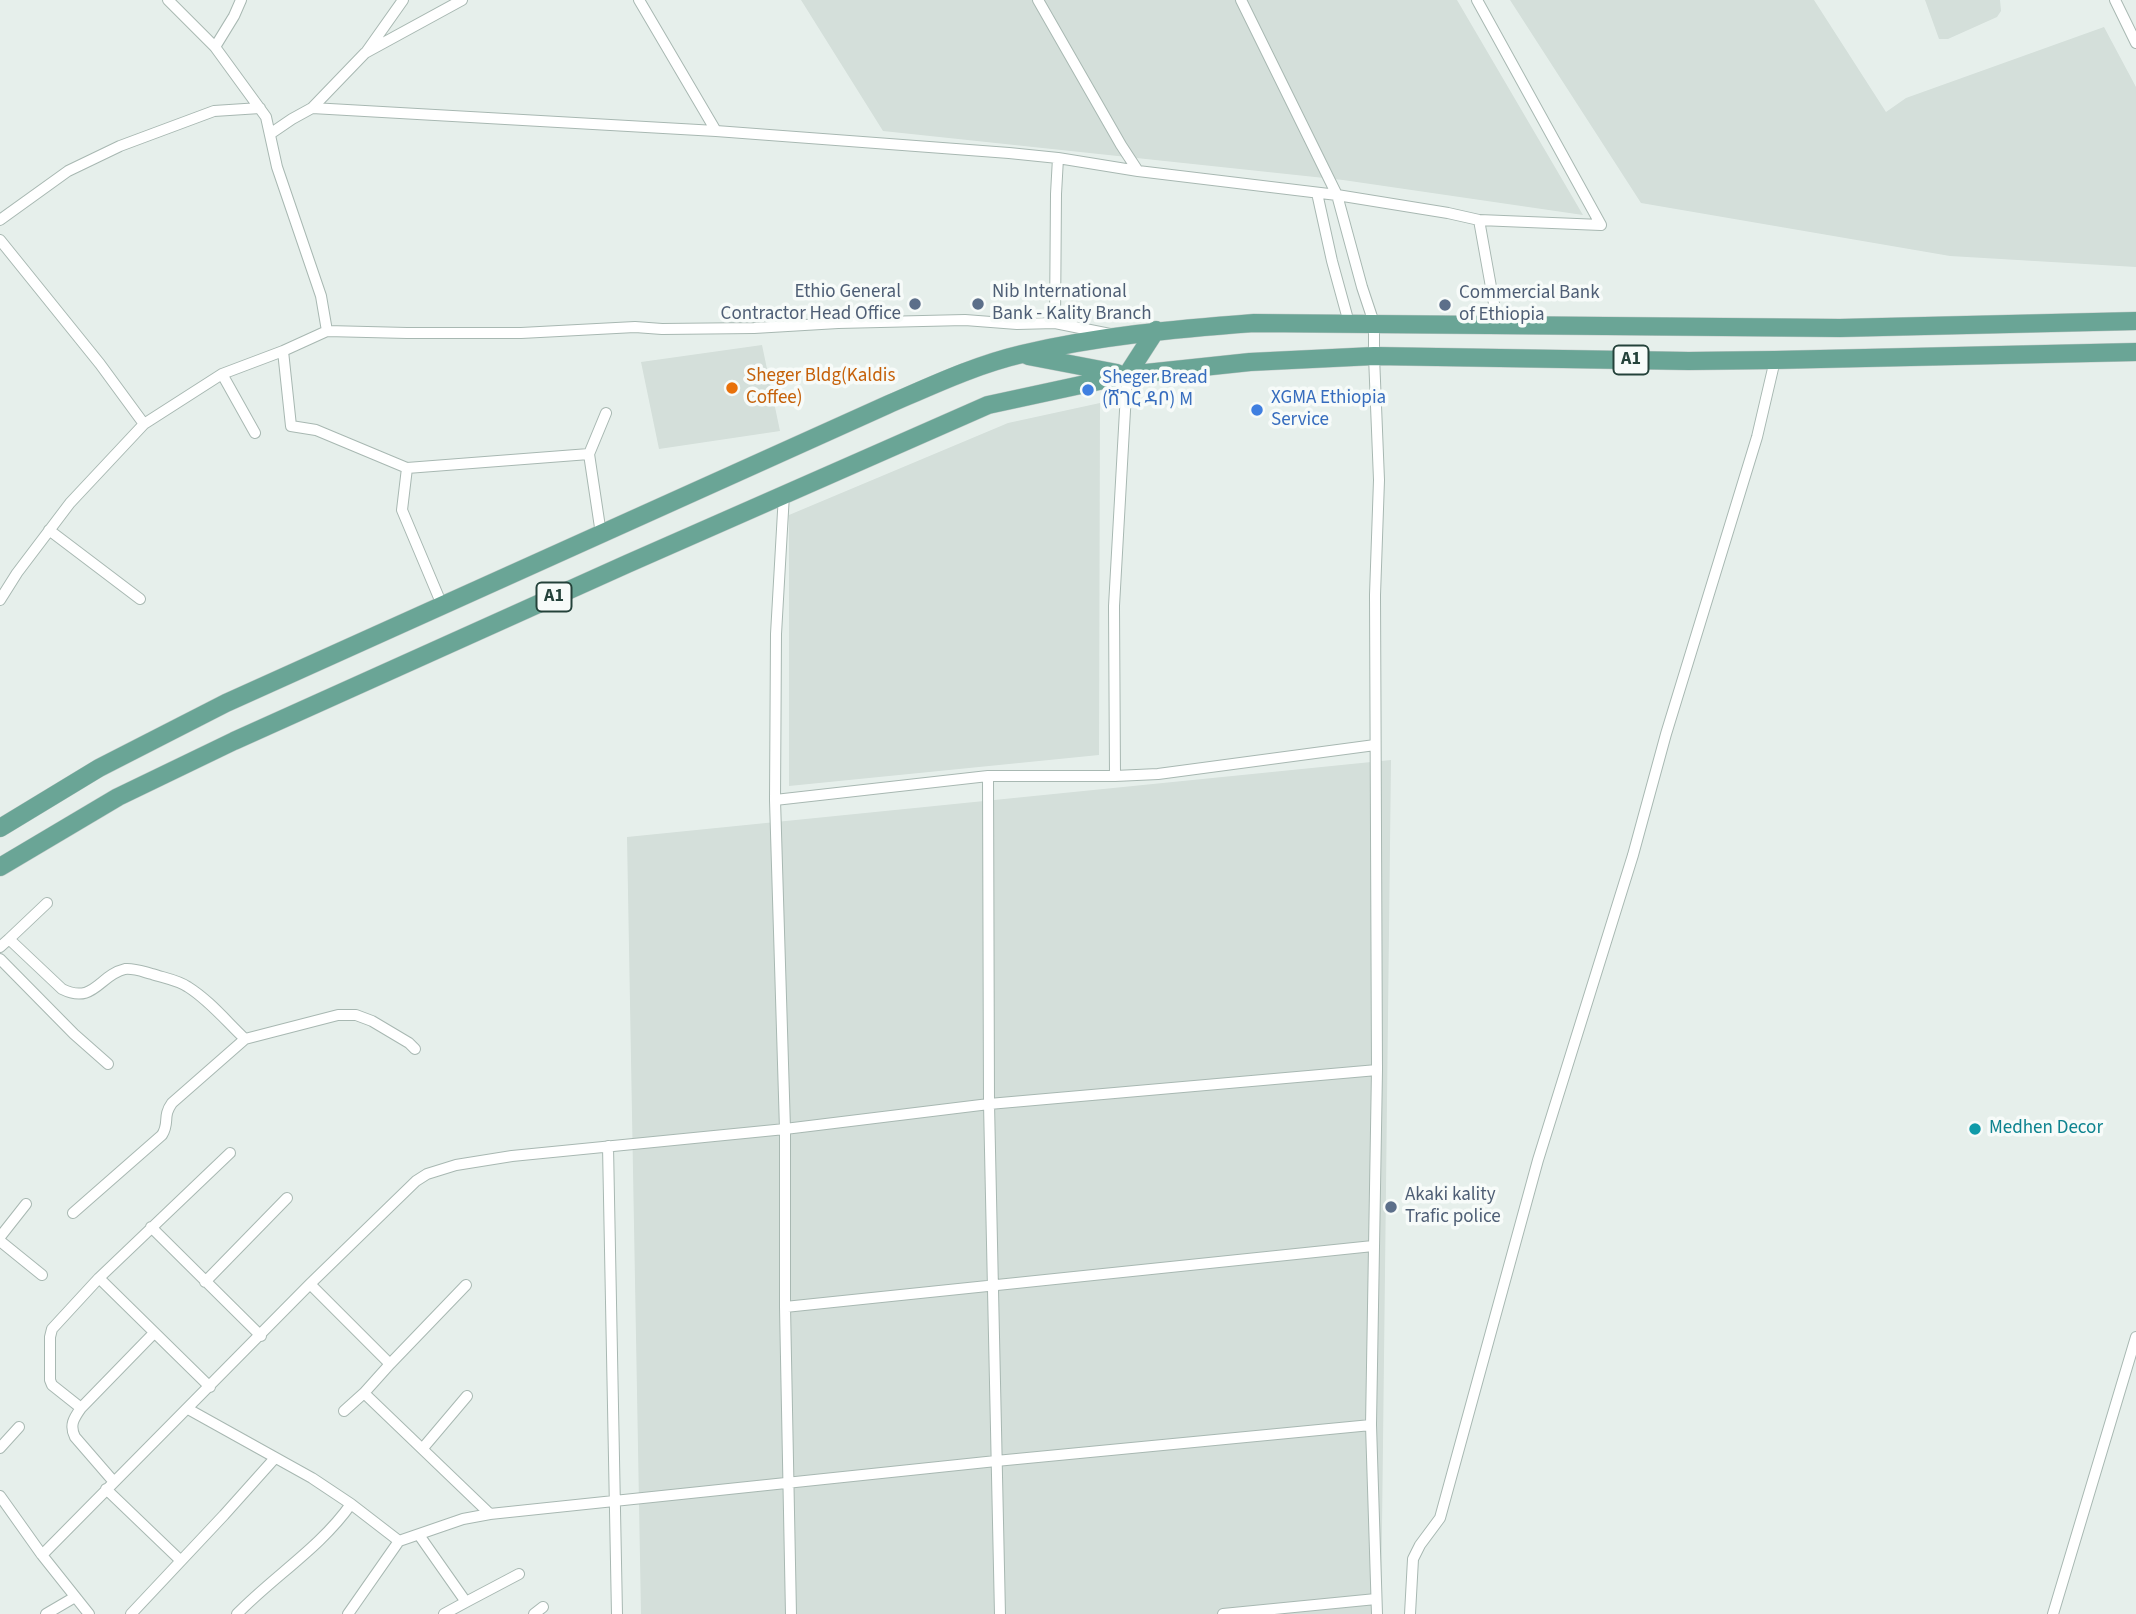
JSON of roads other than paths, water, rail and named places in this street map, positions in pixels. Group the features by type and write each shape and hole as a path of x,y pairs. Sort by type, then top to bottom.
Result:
{"main road":[{"name":"A1","path":"0,828 99,768 203,715 887,405 965,372 1020,354 1080,341 1156,330 1254,323 1840,328 2136,321"},
{"path":"1128,375 1156,330"},
{"name":"A1","path":"0,867 118,797 234,741 988,405 1128,375 1250,362 1374,356 1689,361 2136,352"},
{"name":"A1","path":"1020,354 1128,375"}],"street":[{"path":"168,0 215,47 266,117 277,167 321,296 327,331"},
{"path":"215,47 241,0"},
{"path":"271,134 312,108 365,53 403,0"},
{"path":"365,53 462,0"},
{"path":"639,0 716,131"},
{"path":"1038,0 1138,172"},
{"path":"1241,0 1337,195 1374,323 1379,480 1375,595 1377,1070 1371,1425 1377,1614"},
{"path":"312,108 716,131 1058,158 1138,172 1337,195 1479,220 1601,225 1477,0"},
{"path":"2115,0 2136,43"},
{"path":"0,220 68,171 120,146 214,110 260,108"},
{"path":"1055,323 1058,158"},
{"path":"1317,193 1349,323"},
{"path":"1479,220 1498,326"},
{"path":"0,240 100,364 144,424"},
{"path":"0,600 70,503 144,424 222,374 327,331 521,333 635,327 754,328 965,320 1017,324 1055,323 1119,336"},
{"path":"283,351 292,426 316,430 407,468 589,454"},
{"path":"1409,1614 1413,1559 1440,1518 1538,1160 1633,855 1666,734 1757,436 1774,360"},
{"path":"222,374 255,433"},
{"path":"1115,776 1114,606 1128,375"},
{"path":"601,534 589,454 606,412"},
{"path":"407,468 402,510 442,605"},
{"path":"784,494 776,634 775,800 785,1129 785,1307 791,1614"},
{"path":"49,530 140,599"},
{"path":"775,800 988,776 1158,774 1375,745"},
{"path":"988,776 989,1104 1000,1614"},
{"path":"47,903 4,943 62,989 79,995 124,970 133,969 186,985 245,1039"},
{"path":"0,959 74,1034 108,1064"},
{"path":"73,1213 162,1135 166,1128 166,1111 172,1103 245,1039 338,1015 356,1015 397,1035 415,1049"},
{"path":"42,1555 310,1284 416,1181 427,1174 456,1165 498,1158 785,1129 989,1104 1377,1070"},
{"path":"608,1146 617,1614"},
{"path":"81,1408 52,1385 50,1380 52,1329 99,1278 230,1153"},
{"path":"205,1282 286,1198"},
{"path":"26,1204 0,1239 42,1275"},
{"path":"151,1227 261,1336"},
{"path":"785,1307 1373,1245"},
{"path":"99,1278 209,1387"},
{"path":"310,1284 390,1364"},
{"path":"344,1411 466,1285"},
{"path":"154,1333 81,1408 72,1422 72,1429 110,1486 180,1560"},
{"path":"2053,1614 2136,1338"},
{"path":"364,1393 490,1514"},
{"path":"423,1448 467,1396"},
{"path":"188,1409 312,1478 398,1541"},
{"path":"348,1614 398,1541 490,1514 1371,1425"},
{"path":"0,1448 19,1427"},
{"path":"131,1614 275,1458"},
{"path":"0,1496 89,1614"},
{"path":"237,1614 262,1588 336,1525 351,1504"},
{"path":"419,1535 466,1602"},
{"path":"444,1614 519,1574"},
{"path":"46,1614 75,1597"},
{"path":"1223,1614 1376,1599"}],"place":[{"name":"Ethio General Contractor Head Office","path":"915,304"},
{"name":"Nib International Bank - Kality Branch","path":"978,304"},
{"name":"Commercial Bank of Ethiopia","path":"1445,305"},
{"name":"Sheger Bldg(Kaldis Coffee)","path":"732,388"},
{"name":"Sheger Bread (ሸገር ዳቦ) M","path":"1088,390"},
{"name":"XGMA Ethiopia Service","path":"1257,410"},
{"name":"Medhen Decor","path":"1975,1129"},
{"name":"Akaki kality Trafic police","path":"1391,1207"}]}
